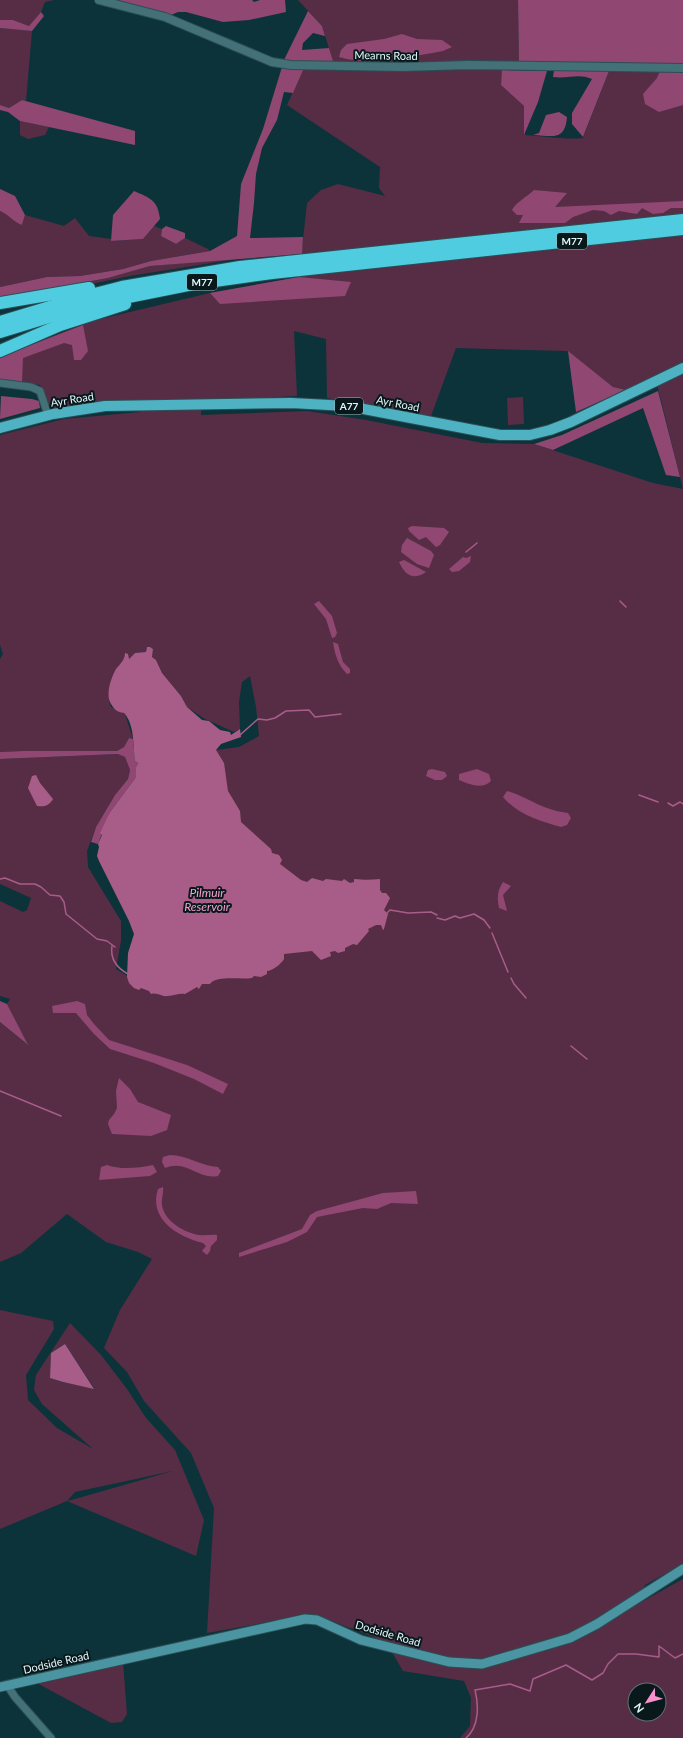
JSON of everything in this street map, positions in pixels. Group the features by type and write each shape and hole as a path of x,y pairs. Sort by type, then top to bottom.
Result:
{"highway":[{"name":"M77","path":"0,322 122,287 240,267 683,220"},
{"name":"M77","path":"0,332 61,313 123,297 231,278 683,230"},
{"path":"0,303 179,271 250,263 296,260"},
{"path":"0,351 60,326 106,310 231,278"}],"main road":[{"name":"Ayr Road","path":"0,428 48,415 105,406 158,404 195,406 291,403 348,406 487,433 500,435 530,435 564,425 683,368"},
{"name":"Dodside Road","path":"3,1686 306,1619 318,1620 361,1640 449,1662 482,1664 570,1638 597,1624 683,1569"}],"street":[{"name":"Mearns Road","path":"100,0 165,17 272,62 292,65 403,67 467,65 683,68"},
{"path":"0,383 31,387 40,391 44,398 48,415"},
{"path":"3,1686 15,1697 51,1738"}],"shaded area":[{"path":"0,0 54,0 45,2 41,12 29,26 13,20 0,20"},
{"path":"117,0 252,0 254,2 260,0 285,0 286,12 249,20 223,22 186,12 178,12 169,16"},
{"path":"298,0 518,0 519,63 503,62 501,85 524,106 525,135 561,138 583,138 609,71 683,71 683,489 683,1564 645,1585 636,1605 683,1579 683,1738 460,1738 470,1726 471,1698 464,1681 403,1671 393,1654 374,1637 313,1614 207,1633 214,1508 191,1453 144,1401 127,1372 104,1348 120,1310 152,1259 138,1252 106,1242 67,1214 21,1253 0,1262 0,1022 26,1044 7,1004 10,999 0,996 0,901 23,912 27,910 31,898 0,884 0,759 119,754 125,757 130,770 128,779 115,795 96,827 87,851 88,867 121,921 121,941 116,969 137,982 216,750 239,747 259,736 256,707 250,676 242,682 239,702 240,729 234,732 205,719 187,707 181,696 162,673 156,660 152,657 153,649 147,647 146,652 135,653 129,659 125,658 114,675 110,688 109,701 111,707 125,714 133,739 129,738 124,747 117,751 0,752 0,659 3,654 0,645 0,435 64,419 140,412 132,401 52,410 40,385 0,379 0,357 92,321 210,293 299,277 307,203 321,190 338,184 385,196 379,188 380,167 287,105 304,68 304,62 333,61 322,26","holes":["294,331 326,339 327,398 431,416 456,348 567,351 613,387 626,390 655,376 683,489 653,483 534,444 482,443 366,420 307,411 201,415 201,401 297,396"]},
{"path":"518,0 683,0 683,63 519,63"},
{"path":"308,11 322,26 325,36 313,33 303,43 302,50 329,48 333,61 283,62"},
{"path":"41,12 44,16 32,31 0,28 0,20 13,20 29,26"},
{"path":"0,28 32,31 26,101 22,100 9,108 0,105"},
{"path":"402,34 417,39 442,40 452,47 443,51 391,60 365,61 339,57 341,50 347,44 384,39"},
{"path":"282,67 304,68 293,93 284,92 277,120 262,148 256,174 250,238 303,237 302,254 150,266 108,278 0,298 0,287 47,277 80,276 123,269 151,261 210,251 237,236 241,184 263,129"},
{"path":"502,70 547,71 538,102 524,135 524,106 501,85"},
{"path":"554,70 609,71 583,137 572,124 572,113 592,79 582,76 553,77"},
{"path":"660,71 683,71 683,105 659,112 645,104 643,94 657,78"},
{"path":"22,100 135,131 135,145 20,121 8,112 0,110 0,105 9,108"},
{"path":"559,112 567,117 566,125 561,134 552,136 533,135 539,133 546,115"},
{"path":"20,121 49,127 45,135 28,139 20,135"},
{"path":"0,189 15,196 25,215 22,225 0,211"},
{"path":"534,190 567,193 555,207 683,201 683,208 671,208 663,213 653,214 642,208 637,214 619,211 611,215 604,211 593,210 573,217 565,223 519,223 523,215 517,215 512,210 519,202"},
{"path":"134,191 152,200 157,208 160,219 143,239 111,241 113,215"},
{"path":"0,211 22,225 25,215 64,226 75,218 89,236 111,239 111,241 143,239 154,226 162,229 161,236 176,244 185,238 210,251 151,261 123,269 80,276 47,277 0,287"},
{"path":"166,226 185,233 185,238 176,244 161,236 162,229"},
{"path":"249,257 130,276 76,287 59,288 108,278 150,266"},
{"path":"299,277 351,282 345,296 220,304 210,293"},
{"path":"83,325 88,351 81,360 74,360 72,345 64,343 23,358 22,382 0,379 0,357"},
{"path":"568,351 613,387 626,390 576,412"},
{"path":"658,391 680,477 666,475 643,408 553,450 534,444 562,435"},
{"path":"1,396 39,401 40,408 0,419"},
{"path":"523,397 524,424 508,425 507,398"},
{"path":"412,526 444,528 449,532 440,545 436,547 426,537 419,540 409,531 408,528"},
{"path":"407,538 431,551 434,555 429,568 417,564 401,552 402,545"},
{"path":"471,556 470,562 459,571 452,572 449,569 463,557 466,558"},
{"path":"404,560 426,572 417,576 410,575 404,570 399,562"},
{"path":"319,601 332,616 337,633 335,637 332,638 326,619 314,604"},
{"path":"333,642 338,644 343,662 350,669 350,673 347,674 339,663"},
{"path":"129,738 133,739 135,761 138,763 136,767 136,777 110,812 98,844 91,842 96,827 115,795 128,779 130,770 125,757 118,754 0,759 0,752 117,751 124,747"},
{"path":"432,769 445,772 447,776 442,780 435,780 426,776 428,770"},
{"path":"477,769 489,774 491,781 480,786 459,780 459,774"},
{"path":"507,791 543,807 568,813 571,818 567,825 561,827 522,813 503,797"},
{"path":"503,882 511,886 503,895 507,911 499,908 498,904 499,892"},
{"path":"0,1001 7,1004 28,1045 0,1022"},
{"path":"77,1001 85,1004 87,1015 109,1040 187,1065 228,1084 223,1094 194,1079 154,1063 110,1049 94,1034 76,1013 53,1013 52,1006"},
{"path":"119,1078 130,1089 138,1102 171,1115 167,1130 151,1136 112,1134 108,1124 117,1108 116,1091"},
{"path":"176,1155 206,1165 218,1167 221,1171 218,1176 211,1176 180,1166 165,1168 162,1162 163,1157"},
{"path":"107,1165 118,1168 130,1168 153,1165 157,1172 150,1176 99,1180 101,1167"},
{"path":"163,1187 162,1205 171,1221 182,1229 193,1234 217,1235 217,1240 211,1246 207,1255 202,1251 206,1246 203,1243 175,1231 161,1218 157,1209 156,1200 158,1189"},
{"path":"416,1191 418,1204 391,1203 377,1209 363,1208 317,1217 307,1232 287,1242 239,1257 239,1253 302,1229 310,1215 317,1211 383,1193"},
{"path":"0,1310 53,1321 54,1329 26,1375 28,1400 57,1428 93,1449 42,1404 34,1390 36,1375 70,1323 101,1355 127,1389 146,1418 175,1450 204,1520 196,1556 67,1501 0,1529","holes":["65,1344 94,1388 62,1382 50,1378 51,1353","173,1471 68,1501 75,1492"]},
{"path":"123,1662 127,1714 122,1722 111,1723 35,1682"}],"water":[{"name":"Pilmuir Reservoir","path":"147,647 153,649 152,657 156,660 162,673 181,696 187,707 202,720 209,721 220,730 230,732 231,735 240,729 241,737 221,744 216,750 224,763 228,791 240,811 241,822 271,849 272,853 279,855 282,860 280,864 301,880 307,882 312,878 323,881 326,879 342,881 344,879 350,883 354,882 354,879 380,879 380,890 382,893 386,893 390,898 384,910 388,914 383,930 381,925 376,925 368,929 369,931 357,945 353,944 345,948 345,951 338,953 335,951 330,952 331,956 321,960 312,951 284,954 284,959 281,963 275,968 267,971 267,974 261,977 254,976 252,978 229,978 213,981 210,984 202,984 199,989 197,987 185,994 166,996 151,994 149,991 141,988 139,990 134,988 129,983 127,977 128,953 134,934 97,856 99,847 98,844 102,835 100,833 110,812 136,777 136,767 138,763 135,761 133,736 128,718 124,713 117,711 114,708 109,698 111,681 116,669 123,660 125,653 128,654 129,659 135,653 146,652"},
{"path":"36,775 40,783 53,799 46,806 37,806 28,788 32,776"},
{"path":"65,1344 94,1389 50,1378 51,1353"}],"waterway":[{"path":"466,552 477,543"},
{"path":"620,601 626,607"},
{"path":"240,735 258,719 267,720 275,718 286,711 309,710 315,717 341,714"},
{"path":"639,795 658,802"},
{"path":"668,803 673,806 680,802 683,804"},
{"path":"0,879 5,878 20,884 35,884 50,895 60,896 64,902 66,914 97,939 107,941 115,947"},
{"path":"387,913 390,910 408,913 431,912 437,915"},
{"path":"437,918 445,920 455,916 460,918 474,914 484,920 490,928"},
{"path":"492,933 508,972"},
{"path":"112,946 112,955 115,963 128,974"},
{"path":"511,978 526,998"},
{"path":"571,1046 587,1059"},
{"path":"0,1091 61,1116"},
{"path":"466,1738 476,1722 477,1703 475,1690 510,1684 530,1691 533,1679 566,1665 592,1680 603,1673 608,1664 618,1654 636,1654 659,1657 659,1646 675,1658 683,1654"}]}
